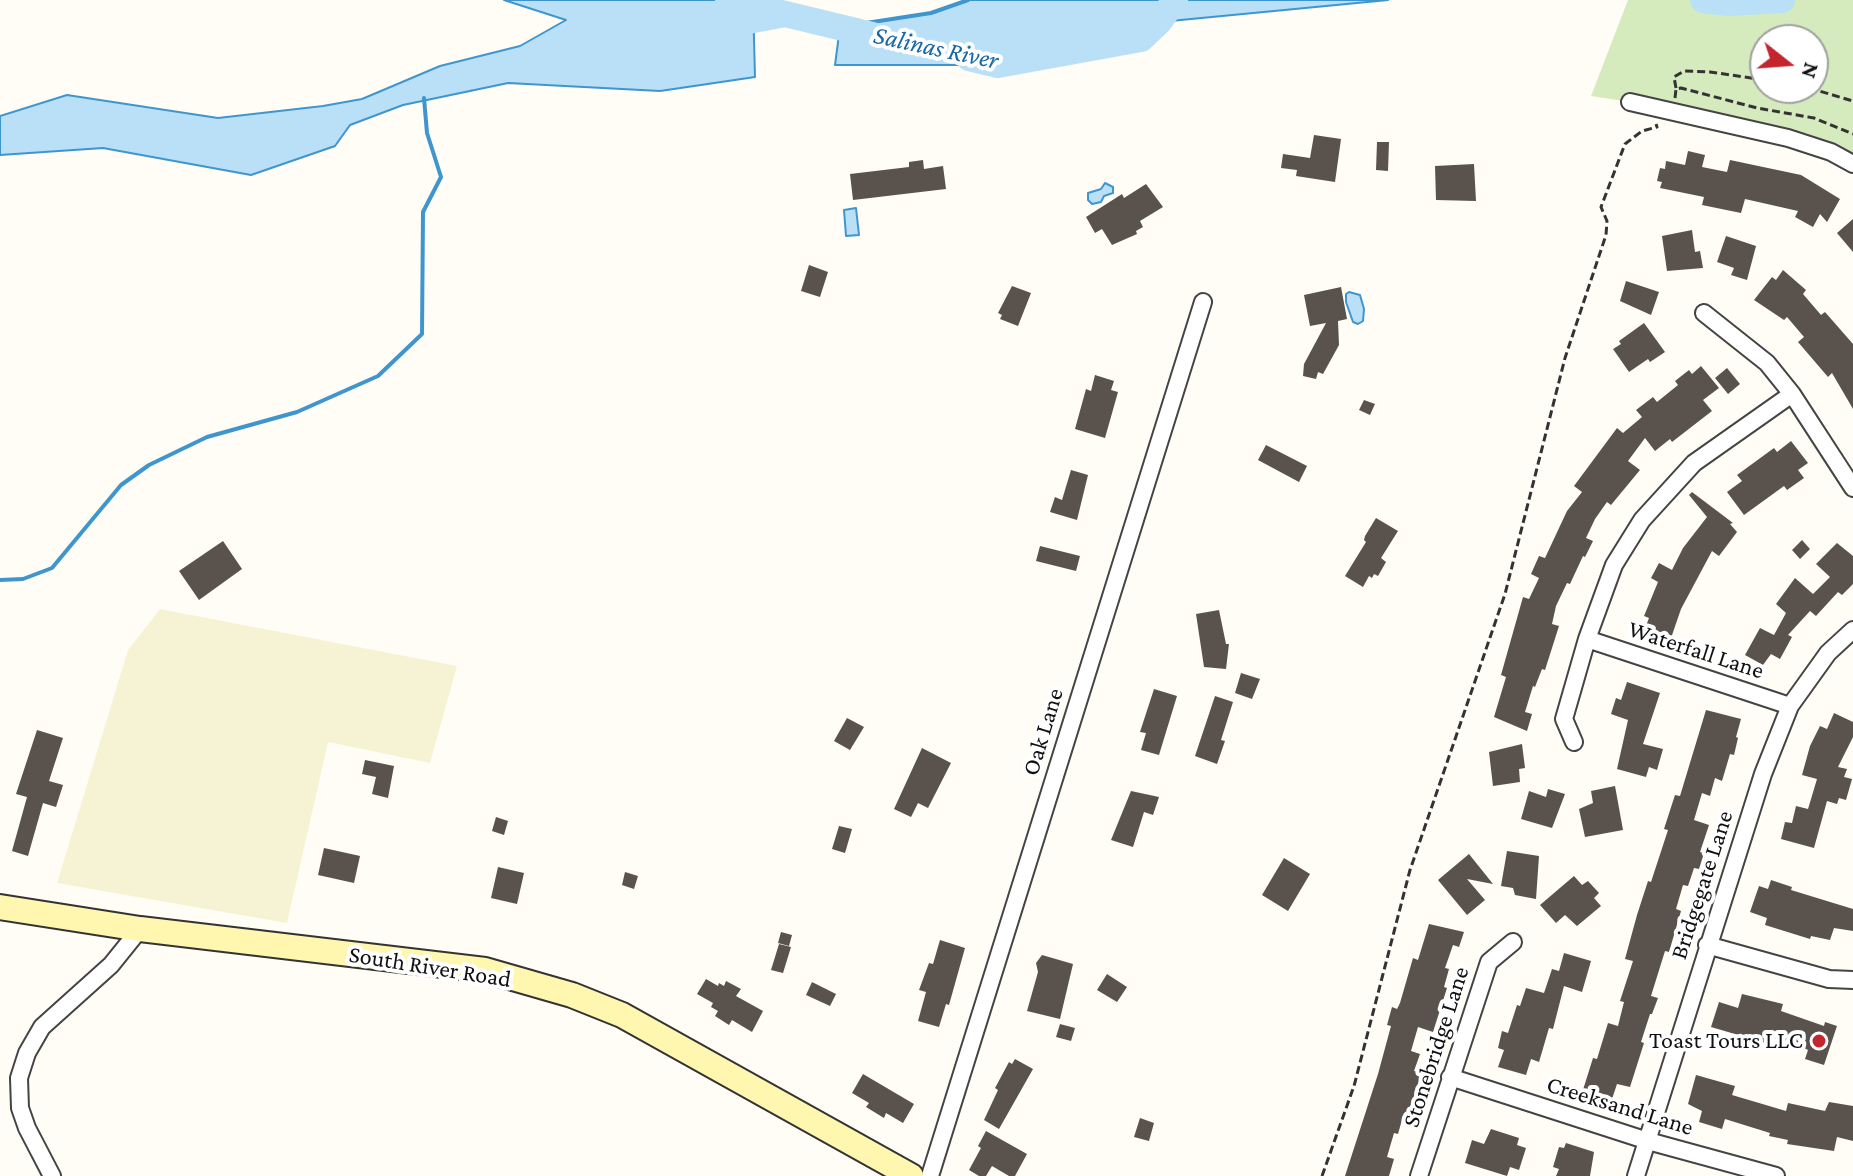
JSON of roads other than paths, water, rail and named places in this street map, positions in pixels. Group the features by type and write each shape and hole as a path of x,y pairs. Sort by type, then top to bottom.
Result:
{"main road":[{"name":"South River Road","path":"0,907 140,929 485,970 572,995 622,1015 911,1176"}],"street":[{"path":"1630,102 1788,138 1831,152 1853,164"},
{"name":"Oak Lane","path":"930,1176 1203,302"},
{"path":"1704,313 1767,363 1792,394 1853,488"},
{"path":"1574,742 1564,719 1587,639 1614,565 1642,520 1694,463 1792,394"},
{"name":"Bridgegate Lane","path":"1636,1176 1763,774 1790,706 1828,653 1853,630"},
{"name":"Waterfall Lane","path":"1587,639 1790,706"},
{"path":"52,1176 20,1108 19,1078 27,1053 42,1027 111,965 140,929"},
{"name":"Stonebridge Lane","path":"1419,1176 1489,962 1513,942"},
{"path":"1707,945 1829,979 1853,980"},
{"name":"Creeksand Lane","path":"1450,1077 1648,1141 1776,1176"}],"water":[{"path":"504,0 753,0 755,77 660,91 508,83 403,105 350,125 335,146 251,175 103,148 0,155 0,116 67,95 218,118 323,106 362,99 440,66 520,46 566,20"},
{"path":"968,0 1388,0 1160,22 1141,39 998,65 835,65 840,27 931,13"},
{"path":"1105,183 1113,187 1113,193 1104,196 1101,202 1092,204 1088,193 1101,189"},
{"path":"856,208 859,235 846,236 844,210"},
{"path":"1349,292 1360,295 1364,309 1363,321 1358,324 1353,322 1346,302"}],"waterway":[{"name":"Salinas River","path":"728,0 872,35"},
{"path":"840,27 931,13 968,0"},
{"name":"Salinas River","path":"969,58 998,65 1141,39 1175,0"},
{"name":"Salinas River","path":"1703,0 1729,3 1782,0"},
{"path":"721,26 786,14"},
{"path":"0,580 23,579 52,568 121,485 149,465 207,437 297,412 378,376 422,334 423,212 441,177 427,133 424,98"}],"place":[{"name":"Toast Tours LLC","path":"1819,1041"}]}
